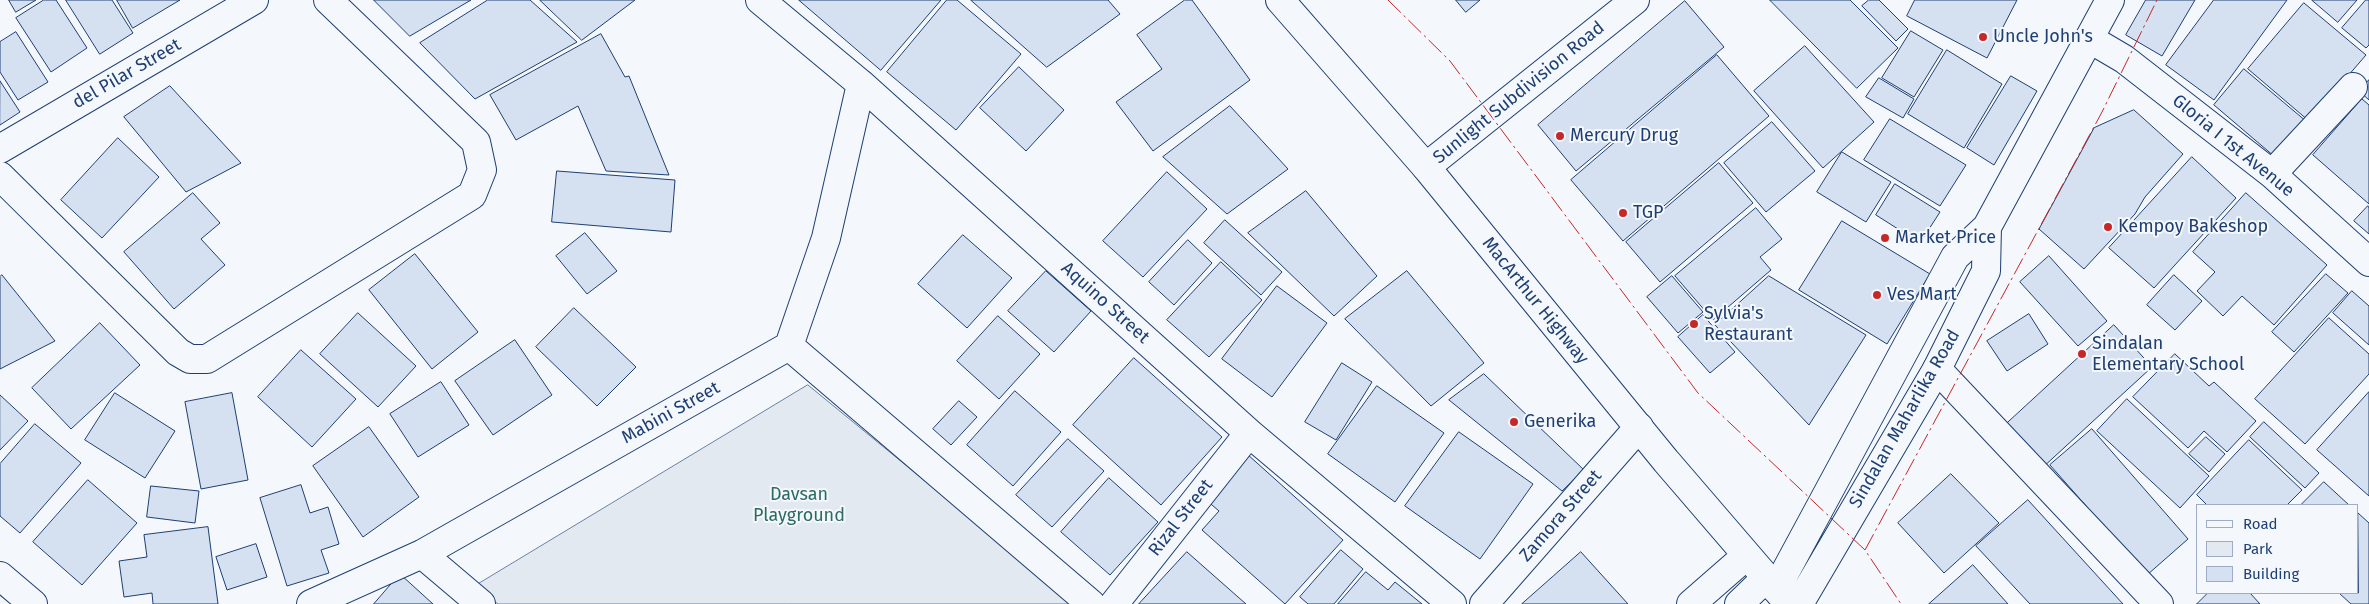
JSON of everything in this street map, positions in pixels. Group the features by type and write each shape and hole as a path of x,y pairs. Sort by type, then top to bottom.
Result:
{"main road":[{"name":"del Pilar Street","path":"0,149 254,0"},
{"path":"0,176 178,352 190,359 207,359 472,195 482,170 476,142 328,0"},
{"name":"Aquino Street","path":"760,0 861,84 1248,433 1452,604"},
{"name":"MacArthur Highway","path":"1280,0 1426,167 1746,556 1777,590"},
{"name":"Sunlight Subdivision Road","path":"1426,167 1635,0"},
{"name":"Sindalan Maharlika Road","path":"1739,604 1777,590 1955,258 1986,227 2110,0"},
{"name":"Gloria I 1st Avenue","path":"2090,39 2124,59 2272,174 2369,262"},
{"path":"861,84 826,238 789,346 1091,604"},
{"path":"2272,174 2353,87"},
{"name":"Sindalan Maharlika Road","path":"1799,604 1937,369 1986,270 1986,227"},
{"name":"Mabini Street","path":"311,604 422,554 789,346"},
{"path":"1937,369 2159,604"},
{"name":"Zamora Street","path":"1484,604 1639,427"},
{"name":"Rizal Street","path":"1114,604 1248,433"},
{"path":"422,554 481,604"},
{"path":"1691,604 1746,556"},
{"path":"0,576 33,604"}],"green space":[{"name":"Davsan Playground","path":"808,385 1075,604 498,604 475,586"}],"building":[{"path":"9,0 36,0 16,12"},
{"path":"44,0 56,0 87,48 51,72 16,18"},
{"path":"66,0 112,0 133,33 100,54"},
{"path":"117,0 180,0 133,28"},
{"path":"374,0 471,0 410,36"},
{"path":"488,0 530,0 577,42 475,99 420,43"},
{"path":"540,0 635,0 582,40"},
{"path":"799,0 941,0 881,70"},
{"path":"947,0 957,0 1021,54 956,130 887,72"},
{"path":"971,0 1108,0 1120,14 1047,67"},
{"path":"1185,0 1192,0 1250,80 1153,151 1116,102 1162,69 1137,35"},
{"path":"1456,0 1480,0 1466,12"},
{"path":"1770,0 1850,0 1898,48 1857,88"},
{"path":"1869,0 1879,0 1908,29 1896,41 1862,6"},
{"path":"1915,0 2017,0 1987,58 1907,16"},
{"path":"2146,0 2195,0 2162,56 2126,35"},
{"path":"2214,0 2287,0 2214,100 2166,65"},
{"path":"2312,0 2357,0 2338,22"},
{"path":"2366,0 2369,0 2369,45 2366,48 2342,28"},
{"path":"1685,1 1724,47 1576,171 1538,125"},
{"path":"2304,3 2366,55 2309,121 2248,69"},
{"path":"1911,31 1943,50 1914,97 1882,78"},
{"path":"16,32 48,82 18,100 0,72 0,42"},
{"path":"601,34 625,77 629,76 669,175 606,171 578,106 516,140 490,95"},
{"path":"1805,46 1874,122 1823,168 1754,91"},
{"path":"1947,50 2002,84 1964,148 1908,114"},
{"path":"1717,55 1769,116 1623,241 1571,180"},
{"path":"1019,67 1064,110 1026,151 980,108"},
{"path":"2244,69 2307,122 2275,157 2214,105"},
{"path":"2011,76 2037,91 1994,165 1967,148"},
{"path":"1879,78 1914,99 1903,118 1866,97"},
{"path":"2369,80 2369,100 2359,91"},
{"path":"0,81 20,112 0,125"},
{"path":"170,86 241,163 186,192 124,117"},
{"path":"2362,99 2369,105 2369,204 2313,155"},
{"path":"1230,106 1288,169 1227,214 1163,157"},
{"path":"2134,110 2183,154 2145,197 2135,214 2084,269 2039,229 2094,128"},
{"path":"1890,119 1966,165 1940,206 1864,160"},
{"path":"1772,122 1815,171 1766,212 1724,163"},
{"path":"118,138 159,177 102,238 61,200"},
{"path":"1842,152 1891,182 1866,222 1817,192"},
{"path":"2192,157 2236,198 2154,288 2109,248"},
{"path":"1719,163 1753,203 1660,282 1626,242"},
{"path":"557,171 675,180 671,232 552,222"},
{"path":"1167,172 1207,209 1143,277 1103,241"},
{"path":"1895,184 1940,212 1920,243 1876,215"},
{"path":"1306,191 1377,276 1334,316 1248,233"},
{"path":"193,193 220,223 201,239 225,265 174,309 124,252"},
{"path":"2246,193 2327,265 2274,325 2242,296 2223,316 2197,291 2215,272 2193,252"},
{"path":"2368,206 2369,208 2369,234 2354,221"},
{"path":"1756,208 1782,239 1760,257 1771,270 1713,320 1675,276"},
{"path":"1225,220 1282,272 1261,295 1204,243"},
{"path":"1842,221 1930,274 1887,344 1799,290"},
{"path":"585,233 617,271 587,294 556,256"},
{"path":"963,235 1012,278 967,328 918,284"},
{"path":"1188,240 1212,263 1174,305 1149,282"},
{"path":"415,254 478,332 432,369 369,290"},
{"path":"2049,256 2107,321 2078,346 2020,282"},
{"path":"1221,262 1262,300 1209,357 1167,320"},
{"path":"1046,271 1091,311 1054,352 1008,311"},
{"path":"1407,271 1484,363 1431,406 1345,319"},
{"path":"2326,274 2348,293 2294,352 2272,332"},
{"path":"2,275 55,341 0,369 0,277"},
{"path":"2174,275 2202,301 2175,330 2147,305"},
{"path":"1672,276 1703,312 1678,333 1647,297"},
{"path":"1769,276 1866,335 1809,425 1715,325"},
{"path":"1277,286 1327,323 1272,397 1222,359"},
{"path":"2352,291 2369,306 2369,345 2333,313"},
{"path":"574,308 636,367 597,406 536,347"},
{"path":"358,313 416,366 378,407 320,354"},
{"path":"2029,314 2048,344 2007,371 1987,341"},
{"path":"1703,315 1735,352 1710,373 1678,337"},
{"path":"998,316 1040,354 999,399 957,361"},
{"path":"2329,318 2369,354 2369,374 2305,444 2255,399"},
{"path":"100,323 140,365 71,429 32,388"},
{"path":"2114,325 2152,367 2041,469 2002,428"},
{"path":"515,340 552,395 493,435 455,381"},
{"path":"301,350 356,399 312,447 258,397"},
{"path":"2175,354 2209,386 2214,382 2256,421 2227,452 2204,431 2188,448 2133,397"},
{"path":"1134,358 1222,437 1161,505 1073,425"},
{"path":"1342,363 1372,382 1336,440 1305,422"},
{"path":"1484,374 1584,470 1562,491 1449,400"},
{"path":"441,382 469,425 418,457 390,414"},
{"path":"1377,386 1444,433 1395,502 1328,454"},
{"path":"1015,391 1061,432 1013,486 967,445"},
{"path":"2369,392 2369,496 2317,450"},
{"path":"115,393 175,431 145,478 85,440"},
{"path":"232,393 248,480 201,489 185,402"},
{"path":"0,395 28,421 0,450"},
{"path":"2127,399 2209,476 2180,508 2097,431"},
{"path":"959,401 977,417 951,445 933,429"},
{"path":"2264,422 2319,473 2305,488 2250,437"},
{"path":"35,424 81,463 20,533 0,516 0,464"},
{"path":"369,427 419,497 363,537 313,466"},
{"path":"2092,429 2188,539 2147,575 2050,465"},
{"path":"1459,432 1533,484 1480,559 1405,506"},
{"path":"2206,437 2225,454 2209,472 2189,454"},
{"path":"1068,439 1104,471 1052,527 1016,495"},
{"path":"2249,440 2302,490 2288,504 2206,504 2197,495"},
{"path":"1247,454 1343,540 1285,604 1202,530 1219,511 1205,499"},
{"path":"1951,474 1999,523 1944,573 1898,523"},
{"path":"1109,478 1158,522 1110,575 1061,532"},
{"path":"88,480 137,523 82,585 33,542"},
{"path":"2324,482 2348,504 2302,504"},
{"path":"301,485 310,513 328,507 339,544 321,550 329,573 287,586 260,498"},
{"path":"151,486 199,491 195,523 147,517"},
{"path":"2028,500 2123,604 2030,604 1976,546"},
{"path":"2359,514 2369,523 2369,604 2351,604 2340,594 2359,594"},
{"path":"208,527 218,604 153,604 152,593 124,597 119,561 147,557 144,535"},
{"path":"256,544 267,577 227,590 216,557"},
{"path":"1341,550 1363,569 1334,604 1308,604 1300,597"},
{"path":"1187,552 1246,604 1139,604"},
{"path":"1581,552 1628,604 1522,604"},
{"path":"1973,565 2008,604 1929,604"},
{"path":"1366,572 1388,590 1395,582 1422,604 1338,604"},
{"path":"400,574 433,604 374,604"},
{"path":"2207,594 2251,594 2260,604 2197,604"}],"power":[{"path":"1388,0 1450,61 1698,393 1865,550 1901,604"},
{"path":"1865,550 2102,112 2157,0"}],"place":[{"name":"Uncle John's","path":"1983,37"},
{"name":"Mercury Drug","path":"1560,136"},
{"name":"TGP","path":"1623,213"},
{"name":"Kempoy Bakeshop","path":"2108,227"},
{"name":"Market Price","path":"1885,238"},
{"name":"Ves Mart","path":"1877,295"},
{"name":"Sylvia's Restaurant","path":"1694,324"},
{"name":"Sindalan Elementary School","path":"2082,354"},
{"name":"Generika","path":"1514,422"}]}
